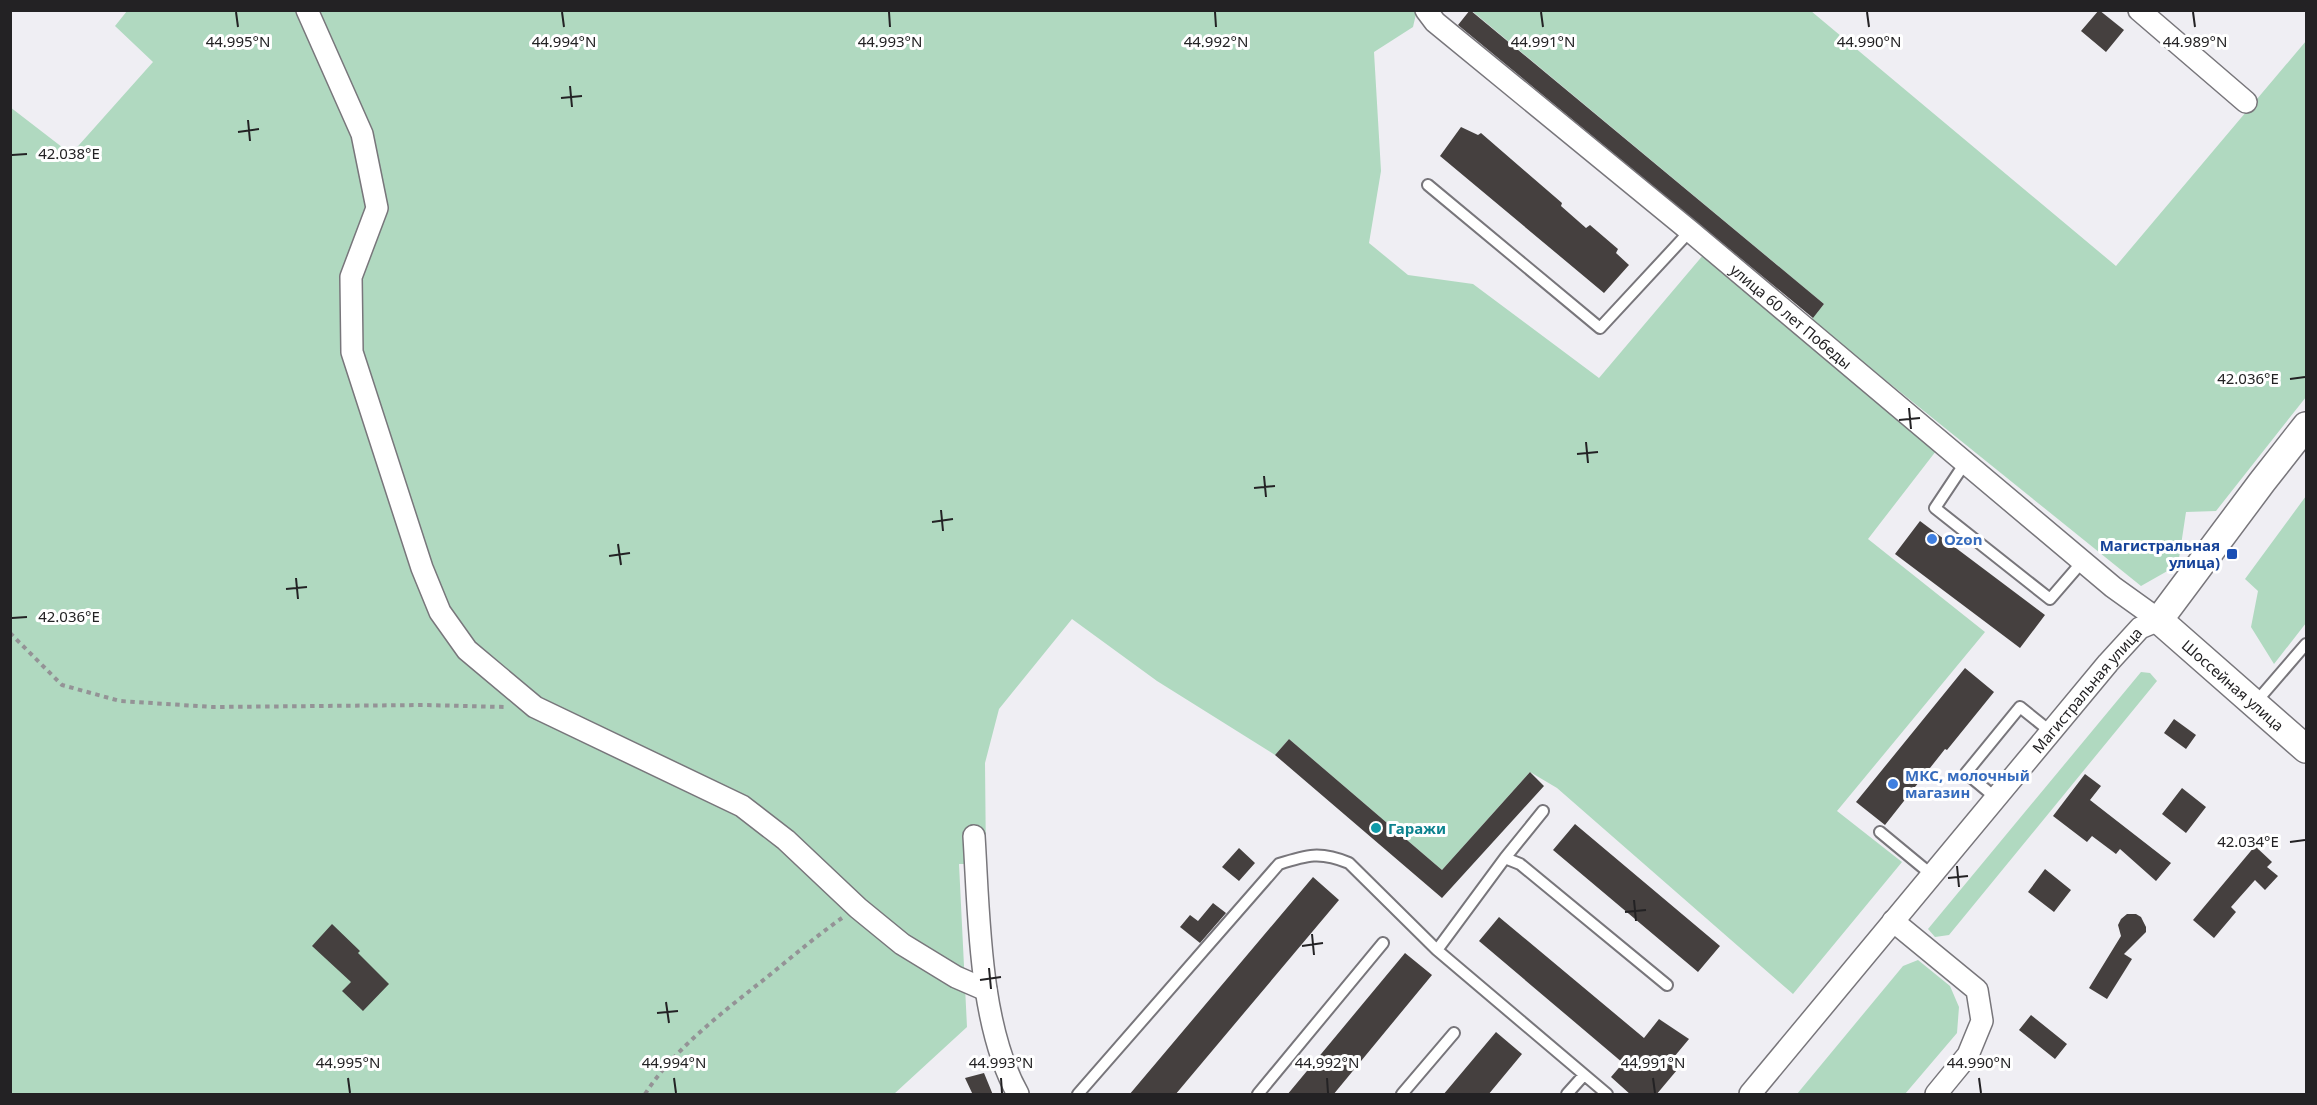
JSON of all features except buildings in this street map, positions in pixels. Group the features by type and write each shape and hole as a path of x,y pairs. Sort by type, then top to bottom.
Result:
{"street":[{"path":"306,10 362,134 377,208 351,277 352,352 414,545 440,612 467,650 535,707 742,806 786,840 858,908 902,944 956,977 986,990"},
{"name":"улица 60 лет Победы","path":"1426,10 1435,22 1689,231 2082,562 2159,620"},
{"path":"2139,10 2246,102"},
{"name":"Магистральная улица","path":"1750,1095 2140,628 2159,620 2262,482 2307,426"},
{"name":"Шоссейная улица","path":"2159,620 2253,705 2307,749"},
{"path":"974,836 986,990 999,1046 1018,1095"},
{"path":"1893,921 1977,990 1982,1021 1968,1055 1936,1095"}],"lane":[{"path":"1428,185 1600,328 1689,231"},
{"path":"1965,463 1935,508 2050,599 2082,562"},
{"path":"2253,705 2307,644"},
{"path":"1996,798 1966,773 2020,707 2051,732"},
{"path":"1437,950 1543,811"},
{"path":"1880,832 1932,875"},
{"path":"1078,1095 1279,864 1306,855 1336,858 1349,863 1437,950 1607,1095"},
{"path":"1505,858 1520,864 1667,985"},
{"path":"1258,1095 1383,943"},
{"path":"1402,1095 1454,1033"},
{"path":"1567,1095 1584,1075"}],"path":[{"path":"10,633 62,685 120,701 213,707 425,705 535,707"},
{"path":"645,1095 659,1073 731,1005 815,937 858,908"}],"green space":[{"path":"127,11 1425,11 1416,14 1413,27 1374,52 1381,171 1369,243 1408,275 1473,284 1599,378 1704,254 1936,451 1868,539 1985,632 1837,811 1902,862 1793,994 1557,788 1530,772 1442,870 1289,739 1275,755 1157,681 1072,619 999,709 985,763 986,864 959,864 967,1027 894,1094 11,1094 10,107 71,154 153,62 115,26"},
{"path":"1472,11 1811,11 2116,266 2306,41 2306,397 2216,511 2186,512 2178,565 2141,586 1811,320 1824,304"},
{"path":"2306,496 2306,623 2274,664 2251,627 2258,591 2245,579"},
{"path":"2141,672 2150,673 2157,681 1949,935 1935,937 1928,929"},
{"path":"1918,960 1950,986 1959,1007 1957,1033 1905,1094 1797,1094 1903,966"}],"place":[{"name":"Ozon","path":"1932,539"},
{"name":"Магистральная улица)","path":"2232,554"},
{"name":"МКС, молочный магазин","path":"1893,784"},
{"name":"Гаражи","path":"1376,828"}]}
